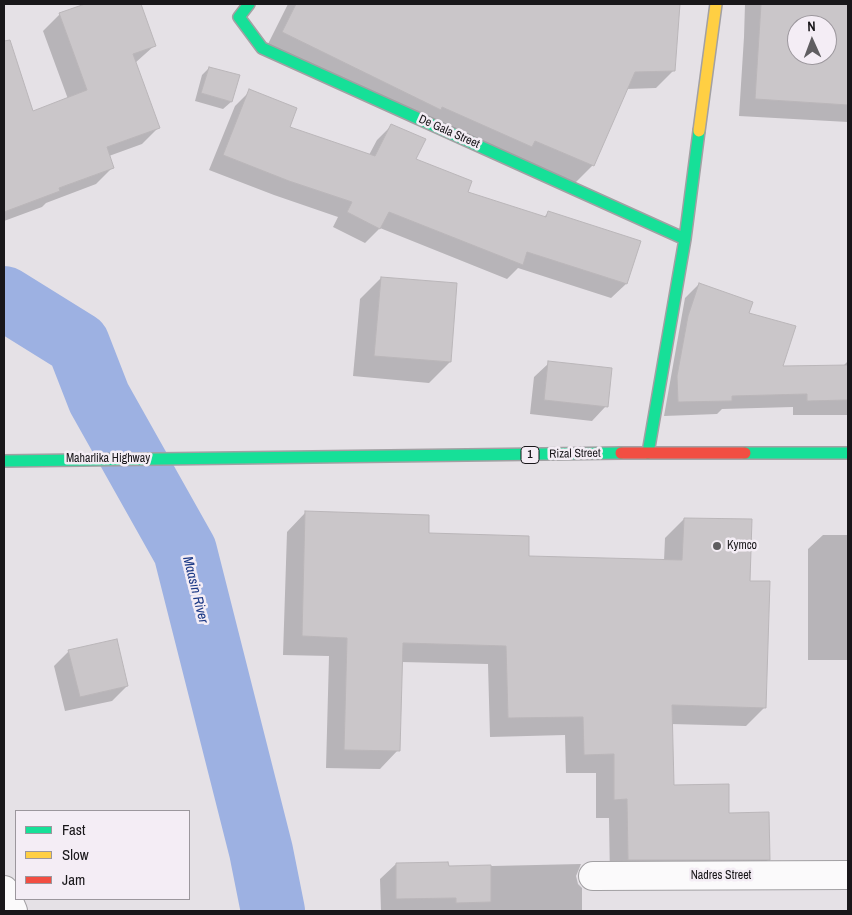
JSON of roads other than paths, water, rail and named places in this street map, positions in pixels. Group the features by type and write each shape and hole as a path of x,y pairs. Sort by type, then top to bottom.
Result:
{"street":[{"name":"De Gala Street","path":"248,4 239,16 262,48 685,239"},
{"path":"648,453 685,239 716,4"},
{"name":"Rizal Street","path":"212,459 648,453 848,453"},
{"name":"Maharlika Highway","path":"4,461 212,459"},
{"name":"Nadres Street","path":"593,876 848,875"},
{"path":"4,890 12,911"}],"waterway":[{"name":"Maasin River","path":"4,298 78,344 99,398 185,551 261,851 273,911"}],"place":[{"name":"Kymco","path":"717,546"}]}
